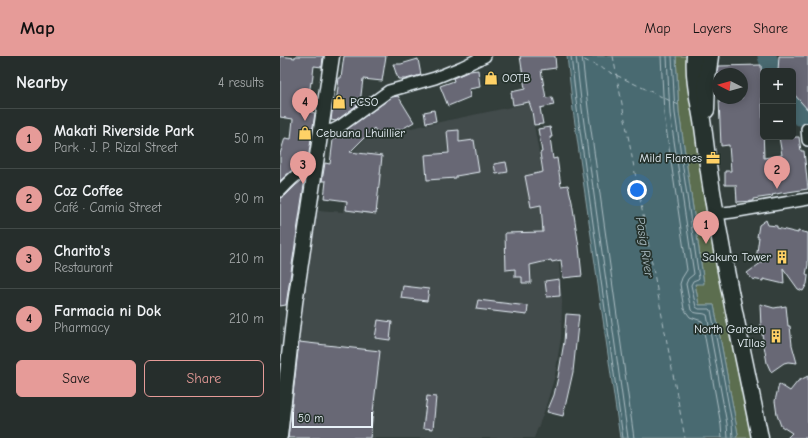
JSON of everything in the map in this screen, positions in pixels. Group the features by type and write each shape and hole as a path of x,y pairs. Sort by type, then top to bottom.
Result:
{"main road":[{"path":"702,60 695,87 704,132 715,214 760,438"}],"street":[{"path":"280,432 295,303 332,56"},
{"path":"321,131 339,128 389,91 435,78 485,56"},
{"path":"280,191 300,172 315,169"},
{"path":"715,214 808,199"}],"shaded area":[{"path":"530,103 559,265 562,301 561,337 555,375 545,409 534,438 285,438 299,309 317,210 343,212 350,154 374,130 378,135"}],"green space":[{"path":"676,56 689,56 691,102 705,204 752,438 736,438 738,434 714,305 699,305 695,284 704,283 679,112"}],"water":[{"name":"Pasig River","path":"567,56 676,56 679,112 704,284 695,284 699,305 714,305 738,434 736,438 620,438 573,110"}],"building":[{"path":"280,56 295,58 295,56 323,56 322,67 314,66 306,111 315,113 308,160 306,163 292,170 280,181 280,154 285,138 291,139 293,119 280,117"},
{"path":"344,56 386,56 382,81 363,79 360,103 336,121 331,120 333,104 336,104 339,78 341,78"},
{"path":"520,56 555,56 556,68 541,70 546,98 552,97 554,105 540,108 543,124 534,125 529,102 513,105 511,92 525,89"},
{"path":"779,56 808,56 808,110 796,96 796,68 778,68"},
{"path":"418,59 421,75 406,79 398,79 393,64 401,64"},
{"path":"761,65 760,140 763,140 764,158 782,155 780,140 796,140 796,137 799,137 801,151 804,151 808,189 753,199 753,201 737,202 736,185 725,185 725,171 731,171 729,145 721,146 719,104 748,104 748,68 718,68 718,66"},
{"path":"478,70 480,87 469,89 470,97 448,106 440,86 454,81 453,78 470,71"},
{"path":"398,96 414,122 402,129 377,132 374,128 350,152 382,156 376,214 346,210 347,201 324,198 326,181 322,181 325,163 330,164 333,140 392,97"},
{"path":"434,110 436,121 426,123 424,112"},
{"path":"550,127 553,159 557,158 561,186 568,185 572,202 582,276 563,278 561,260 552,262 551,260 530,265 531,283 522,283 522,277 515,277 515,269 506,270 505,233 543,232 541,205 531,207 525,176 543,172 540,153 542,152 538,129"},
{"path":"459,130 459,142 474,140 479,172 456,176 456,178 427,180 425,155 449,153 447,131"},
{"path":"506,162 508,172 496,174 494,164"},
{"path":"305,178 286,305 280,306 280,198 285,196"},
{"name":"Sakura Tower","path":"766,220 768,225 777,226 777,228 798,233 798,231 808,233 808,265 806,274 808,277 807,284 803,291 798,289 783,268 784,284 763,279 763,281 752,279 747,273 762,262 756,260 759,237 757,237 759,225"},
{"path":"559,279 560,296 547,297 545,281"},
{"path":"403,286 429,289 427,301 401,298"},
{"path":"478,300 528,306 527,315 476,309"},
{"name":"North Garden VIllas","path":"760,304 774,308 786,306 788,326 790,326 792,345 797,363 784,363 771,372 767,363 761,328"},
{"path":"566,314 579,315 573,372 563,416 547,412 554,395 558,377 564,342"},
{"path":"378,320 392,322 390,340 375,338"},
{"path":"299,342 380,351 370,438 288,438"},
{"path":"808,376 808,438 787,438 792,433 781,426 777,415 775,401 779,384 790,391 798,381"},
{"path":"427,396 436,397 433,429 423,428"}],"waterway":[{"path":"767,56 771,68"},
{"path":"796,110 800,116 808,116"}],"ferry route":[{"path":"576,56 681,106"},
{"path":"613,56 685,438"}],"place":[{"name":"OOTB","path":"491,78"},
{"name":"PCSO","path":"339,102"},
{"name":"Farmacia ni Dok","path":"305,121"},
{"name":"Cebuana Lhuillier","path":"305,133"},
{"name":"Mild Flames","path":"713,158"},
{"name":"Charito's","path":"303,184"},
{"name":"Coz Coffee","path":"777,189"},
{"name":"Makati Riverside Park","path":"706,244"},
{"name":"Sakura Tower","path":"782,257"},
{"name":"North Garden VIllas","path":"776,336"}]}
